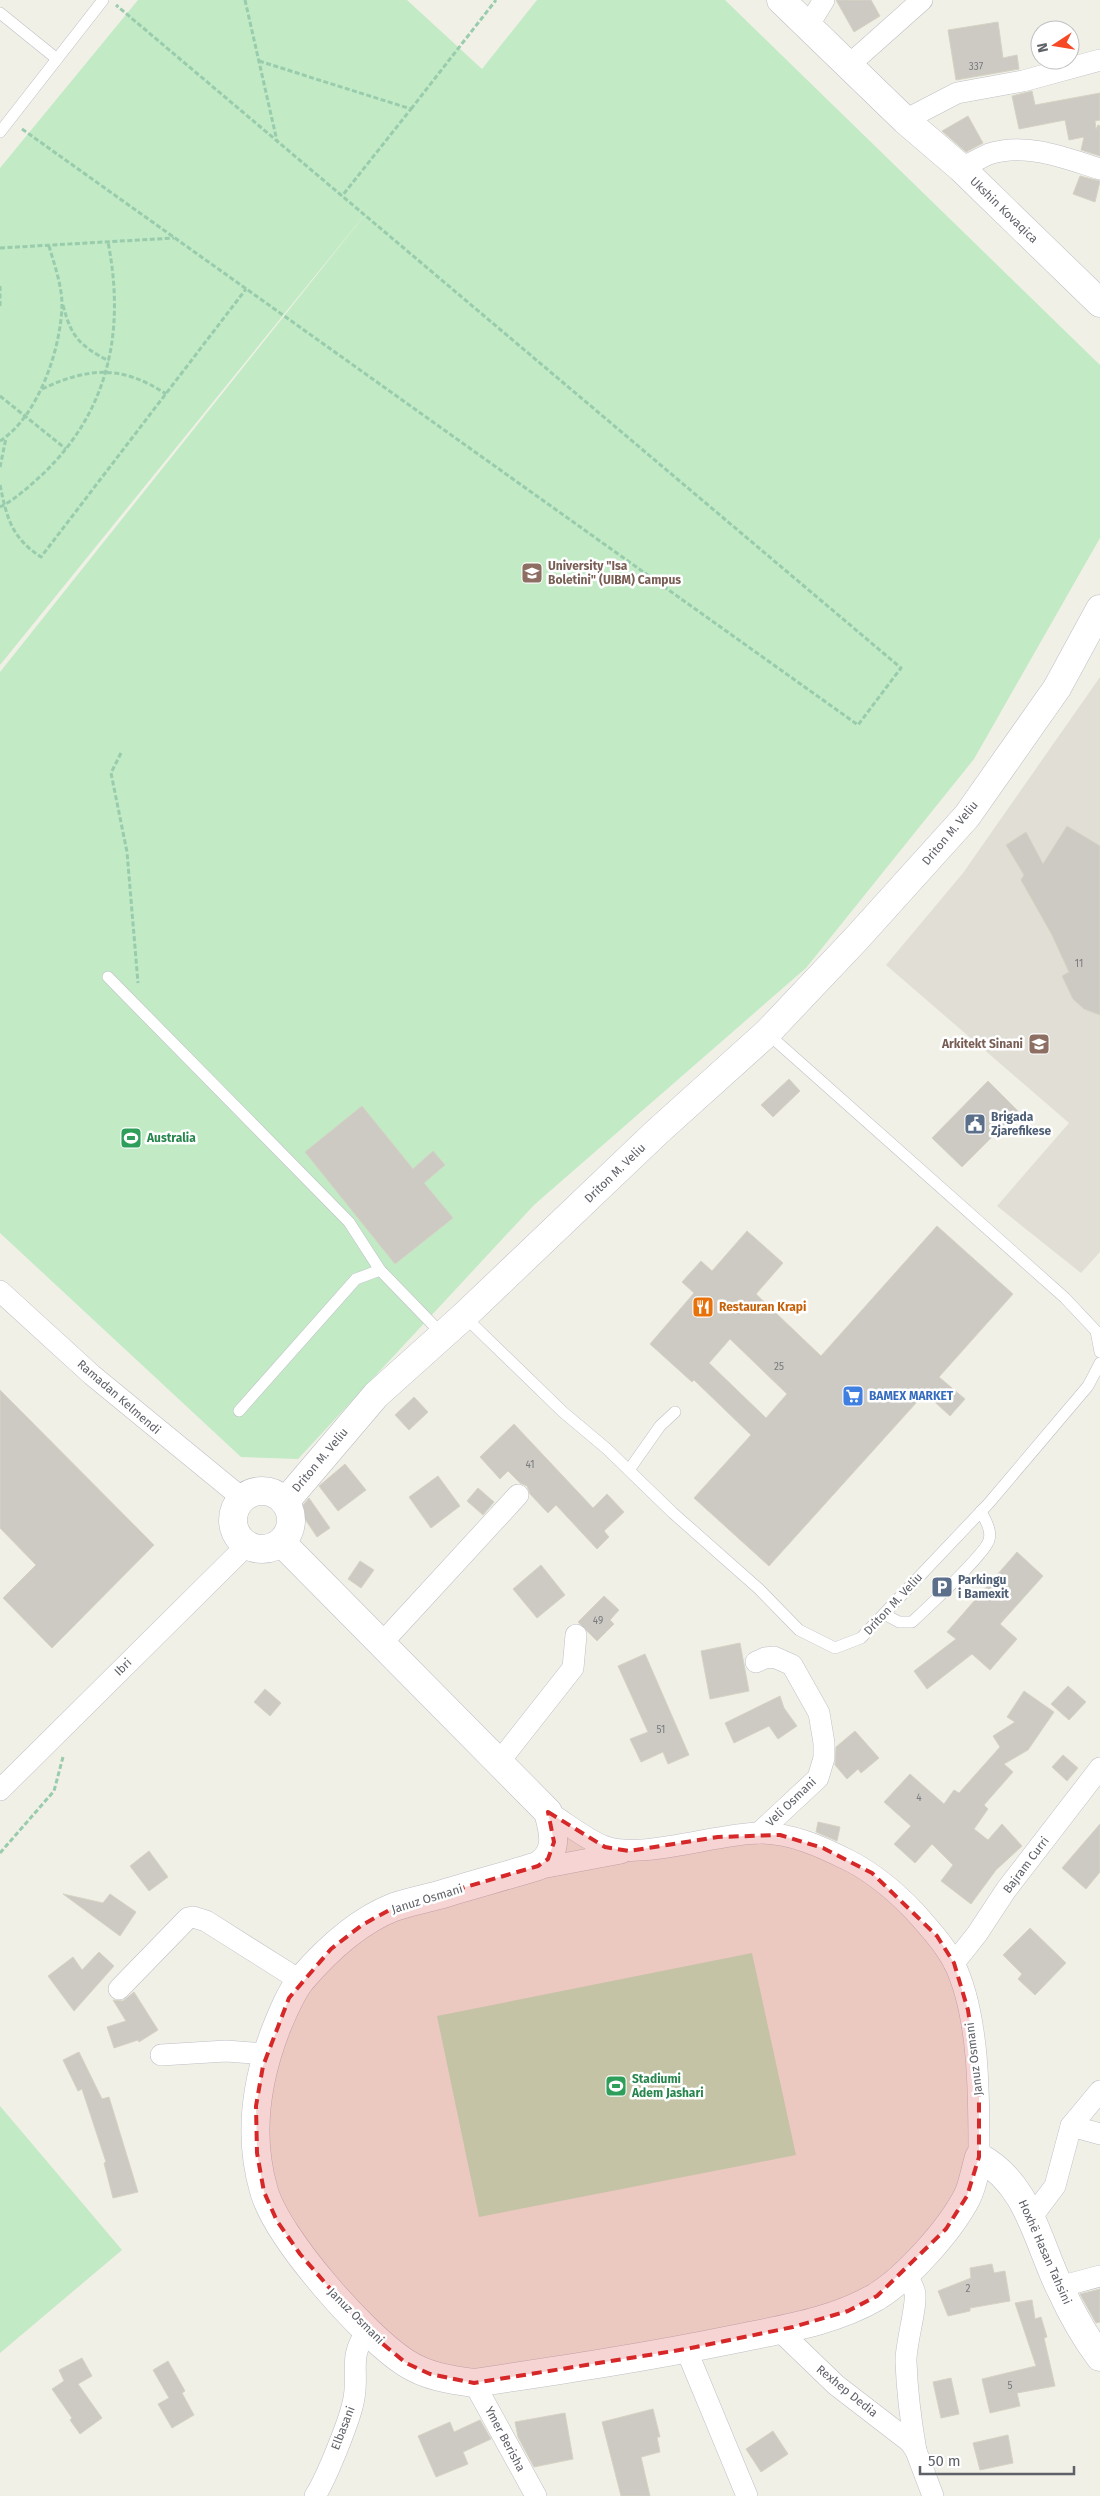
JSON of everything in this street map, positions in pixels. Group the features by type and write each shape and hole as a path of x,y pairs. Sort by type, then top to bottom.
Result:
{"street":[{"name":"Ukshin Kovaqica","path":"781,0 905,120 961,168 1100,303"},
{"path":"808,26 824,0"},
{"path":"849,65 922,0"},
{"path":"905,120 957,93 1023,81 1100,60"},
{"path":"961,168 990,154 1017,150 1049,153 1100,169"},
{"name":"Driton M. Veliu","path":"285,1502 376,1396 464,1316 657,1132 767,1033 856,939 967,816 1057,688 1100,609"},
{"name":"Ramadan Kelmendi","path":"0,1291 92,1375 242,1498"},
{"path":"260,1491 270,1492 285,1502 291,1518 287,1535 281,1542 264,1549 246,1545 235,1532 233,1514 242,1498 260,1491"},
{"path":"381,1644 518,1494"},
{"path":"281,1542 548,1812"},
{"name":"Ibri","path":"0,1790 246,1545"},
{"path":"499,1762 574,1668 576,1635"},
{"name":"Veli Osmani","path":"756,1662 774,1657 792,1665 819,1713 824,1743 824,1758 818,1778 759,1833"},
{"name":"Bajram Curri","path":"954,1963 977,1934 1006,1890 1100,1768"},
{"name":"Januz Osmani","path":"548,1812 604,1847 629,1851"},
{"name":"Januz Osmani","path":"516,1873 629,1851 759,1833 780,1835 823,1848 872,1872 908,1905 931,1930 954,1963 968,2010 980,2082 979,2157 967,2196 946,2229 905,2273 877,2296 848,2311 779,2330 686,2349 474,2383 430,2374 406,2363 367,2331 300,2254 277,2221 264,2192 257,2153 256,2106 266,2054 290,1998 301,1981 331,1949 362,1925 393,1908 538,1866 548,1859 555,1835 548,1812"},
{"path":"119,1989 188,1918 193,1917 206,1921 301,1981"},
{"path":"161,2055 226,2052 266,2054"},
{"path":"1031,2218 1055,2186 1071,2126 1100,2092"},
{"path":"1071,2126 1100,2134"},
{"name":"Hoxhë Hasan Tahsini","path":"979,2157 1008,2179 1016,2188 1031,2218 1059,2287 1087,2339 1100,2358"},
{"name":"Rexhep Dedia","path":"905,2273 915,2291 907,2340 906,2363 912,2428 916,2451 933,2496"},
{"path":"1059,2287 1100,2276"},
{"name":"Rexhep Dedia","path":"779,2330 836,2385 892,2427 916,2451"},
{"name":"Elbasani","path":"315,2496 354,2399 354,2364 358,2347 367,2331"},
{"path":"686,2349 741,2477 747,2496"},
{"name":"Ymer Berisha","path":"474,2383 536,2496"}],"lane":[{"path":"0,132 103,0"},
{"path":"0,13 56,59"},
{"path":"108,977 349,1222 380,1270 443,1335"},
{"path":"767,1033 1065,1298 1096,1331 1100,1352"},
{"path":"239,1411 356,1279 380,1270"},
{"name":"Driton M. Veliu","path":"464,1316 563,1412 759,1589 799,1630 835,1648 861,1638 981,1511 1088,1386 1100,1363"},
{"path":"628,1470 660,1426 674,1412"},
{"path":"884,1614 900,1622 912,1622 978,1556 989,1541 990,1529 981,1511"}],"path":[{"path":"9,120 858,725 900,668 110,0"},
{"path":"245,0 277,141"},
{"path":"342,196 496,0"},
{"path":"259,61 411,109"},
{"path":"0,248 174,238"},
{"path":"2,506 34,482 66,449 85,422 106,372 113,348 116,310 114,274 108,242"},
{"path":"48,246 57,273 67,322 77,341 109,361"},
{"path":"0,286 0,307"},
{"path":"0,485 2,506 9,523 17,537 41,557 246,289"},
{"path":"0,441 7,436 24,416 40,390 54,354 62,301"},
{"path":"40,390 78,374 106,372 140,379 166,394"},
{"path":"0,396 66,449"},
{"path":"0,467 7,436"},
{"path":"121,753 111,773 128,852 140,1009"},
{"path":"0,1853 54,1791 64,1754"}],"highlighted area":[{"path":"548,1812 605,1847 629,1851 718,1837 780,1835 823,1848 872,1873 937,1936 954,1963 968,2010 979,2082 979,2157 967,2196 946,2229 877,2296 848,2311 793,2327 686,2349 474,2383 430,2374 406,2363 367,2331 300,2254 277,2221 264,2192 257,2153 256,2106 263,2066 289,1998 331,1949 362,1925 393,1908 538,1866 548,1859 554,1842"}],"shaded area":[{"name":"Arkitekt Sinani","path":"1100,677 1100,1252 1081,1273 997,1206 1069,1123 886,965 963,873"}],"green space":[{"name":"University \"Isa Boletini\" (UIBM) Campus","path":"138,0 407,0 482,69 537,0 725,0 1100,365 1100,538 974,759 806,968 534,1205 298,1459 241,1457 0,1233 0,672 379,197 0,665 0,168"},
{"name":"Stadiumi Adem Jashari","path":"752,1953 796,2155 479,2217 437,2016"},
{"path":"0,2106 122,2250 0,2353"}],"building":[{"path":"836,0 871,0 880,16 854,32"},
{"path":"998,22 1003,58 1017,55 1019,69 956,80 948,30"},
{"path":"1032,91 1035,105 1100,93 1100,120 1095,121 1096,129 1098,125 1100,126 1100,156 1081,150 1084,137 1069,140 1065,120 1019,129 1012,96"},
{"path":"968,116 983,143 966,152 942,131"},
{"path":"1080,176 1100,181 1095,202 1073,194"},
{"path":"1067,826 1100,846 1100,1015 1084,1009 1073,999 1062,976 1069,972 1052,935 1021,880 1024,875 1006,845 1026,832 1043,864"},
{"path":"789,1079 800,1091 773,1117 761,1105"},
{"name":"Brigada Zjarefikese","path":"988,1081 1018,1111 962,1167 932,1138"},
{"path":"362,1106 413,1169 433,1151 445,1165 424,1183 453,1218 395,1264 305,1152"},
{"name":"BAMEX MARKET","path":"937,1226 1013,1294 939,1377 965,1399 950,1416 925,1393 769,1566 694,1498 751,1435 694,1380 692,1382 650,1344 694,1293 682,1282 701,1261 712,1271 747,1231 783,1263 756,1294 821,1356","holes":["730,1339 787,1394 766,1418 709,1363"]},
{"path":"0,1390 154,1545 52,1648 3,1598 36,1565 0,1528"},
{"path":"414,1397 428,1412 409,1430 395,1415"},
{"path":"514,1424 593,1508 607,1494 624,1512 604,1531 609,1537 597,1549 556,1505 548,1513 530,1494 527,1486 520,1483 508,1471 500,1479 480,1457"},
{"path":"345,1464 366,1490 338,1511 319,1486"},
{"path":"438,1476 460,1506 431,1528 409,1497"},
{"path":"478,1488 494,1502 483,1515 467,1501"},
{"path":"309,1498 330,1528 317,1537 299,1510"},
{"path":"1017,1552 1043,1576 1000,1624 1017,1639 990,1670 972,1654 927,1689 914,1671 956,1639 947,1632"},
{"path":"360,1561 374,1570 361,1588 348,1579"},
{"path":"541,1565 565,1595 537,1618 513,1589"},
{"path":"604,1596 619,1610 610,1620 614,1624 597,1641 578,1622"},
{"path":"740,1643 749,1691 710,1699 701,1651"},
{"path":"645,1654 689,1755 668,1764 663,1752 641,1762 630,1739 648,1732 618,1666"},
{"path":"1068,1686 1086,1702 1069,1720 1051,1704"},
{"path":"265,1689 281,1703 270,1716 254,1702"},
{"path":"1024,1691 1054,1712 1028,1750 1004,1764 1013,1772 984,1805 988,1809 974,1829 988,1840 1002,1824 1022,1846 996,1870 971,1904 941,1881 953,1865 932,1844 915,1863 894,1844 911,1826 884,1802 910,1774 944,1804 954,1790 959,1793 1000,1747 993,1736 1015,1722 1007,1717"},
{"path":"780,1696 784,1708 797,1726 778,1739 769,1726 734,1743 725,1723"},
{"path":"855,1731 879,1758 861,1773 858,1769 847,1779 835,1765 836,1747"},
{"path":"1063,1755 1078,1768 1067,1781 1052,1767"},
{"path":"818,1822 840,1827 837,1841 816,1832"},
{"path":"1100,1824 1100,1872 1086,1889 1062,1868"},
{"path":"149,1851 168,1877 149,1891 130,1866"},
{"path":"63,1894 103,1903 110,1894 136,1912 120,1936"},
{"path":"1030,1928 1066,1963 1035,1995 1018,1979 1022,1974 1003,1955"},
{"path":"99,1952 114,1966 74,2011 48,1976 73,1957 82,1970"},
{"path":"134,1992 158,2030 139,2042 138,2040 114,2048 107,2027 126,2021 113,2000 123,2001"},
{"path":"79,2052 102,2099 109,2097 138,2192 113,2198 104,2163 106,2162 82,2089 78,2091 63,2060"},
{"path":"992,2264 994,2273 1005,2271 1010,2301 970,2308 970,2311 948,2316 938,2291 971,2278 970,2268"},
{"path":"1100,2289 1100,2322 1096,2323 1080,2294"},
{"path":"1032,2300 1035,2319 1041,2317 1047,2337 1044,2338 1055,2386 1017,2393 1020,2406 990,2413 982,2379 1036,2366 1015,2303"},
{"path":"82,2358 92,2376 78,2384 102,2418 80,2434 70,2420 72,2418 52,2389 64,2381 59,2370"},
{"path":"168,2361 185,2391 182,2393 194,2415 172,2428 158,2404 169,2398 153,2370"},
{"path":"951,2378 959,2414 941,2418 933,2382"},
{"path":"653,2409 660,2437 657,2437 660,2452 641,2457 650,2496 621,2496 602,2422"},
{"path":"565,2413 573,2459 534,2467 518,2437 515,2422"},
{"path":"480,2420 491,2439 463,2452 468,2464 436,2477 418,2436 450,2422 454,2432"},
{"path":"773,2431 788,2454 761,2472 746,2449"},
{"path":"1008,2435 1013,2463 980,2470 973,2443"}],"place":[{"name":"University \"Isa Boletini\" (UIBM) Campus","path":"532,573"},
{"name":"Arkitekt Sinani","path":"1039,1044"},
{"name":"Brigada Zjarefikese","path":"975,1124"},
{"name":"Australia","path":"131,1138"},
{"name":"Restauran Krapi","path":"703,1307"},
{"name":"BAMEX MARKET","path":"853,1396"},
{"name":"Parkingu i Bamexit","path":"942,1587"},
{"name":"Stadiumi Adem Jashari","path":"616,2086"}]}
